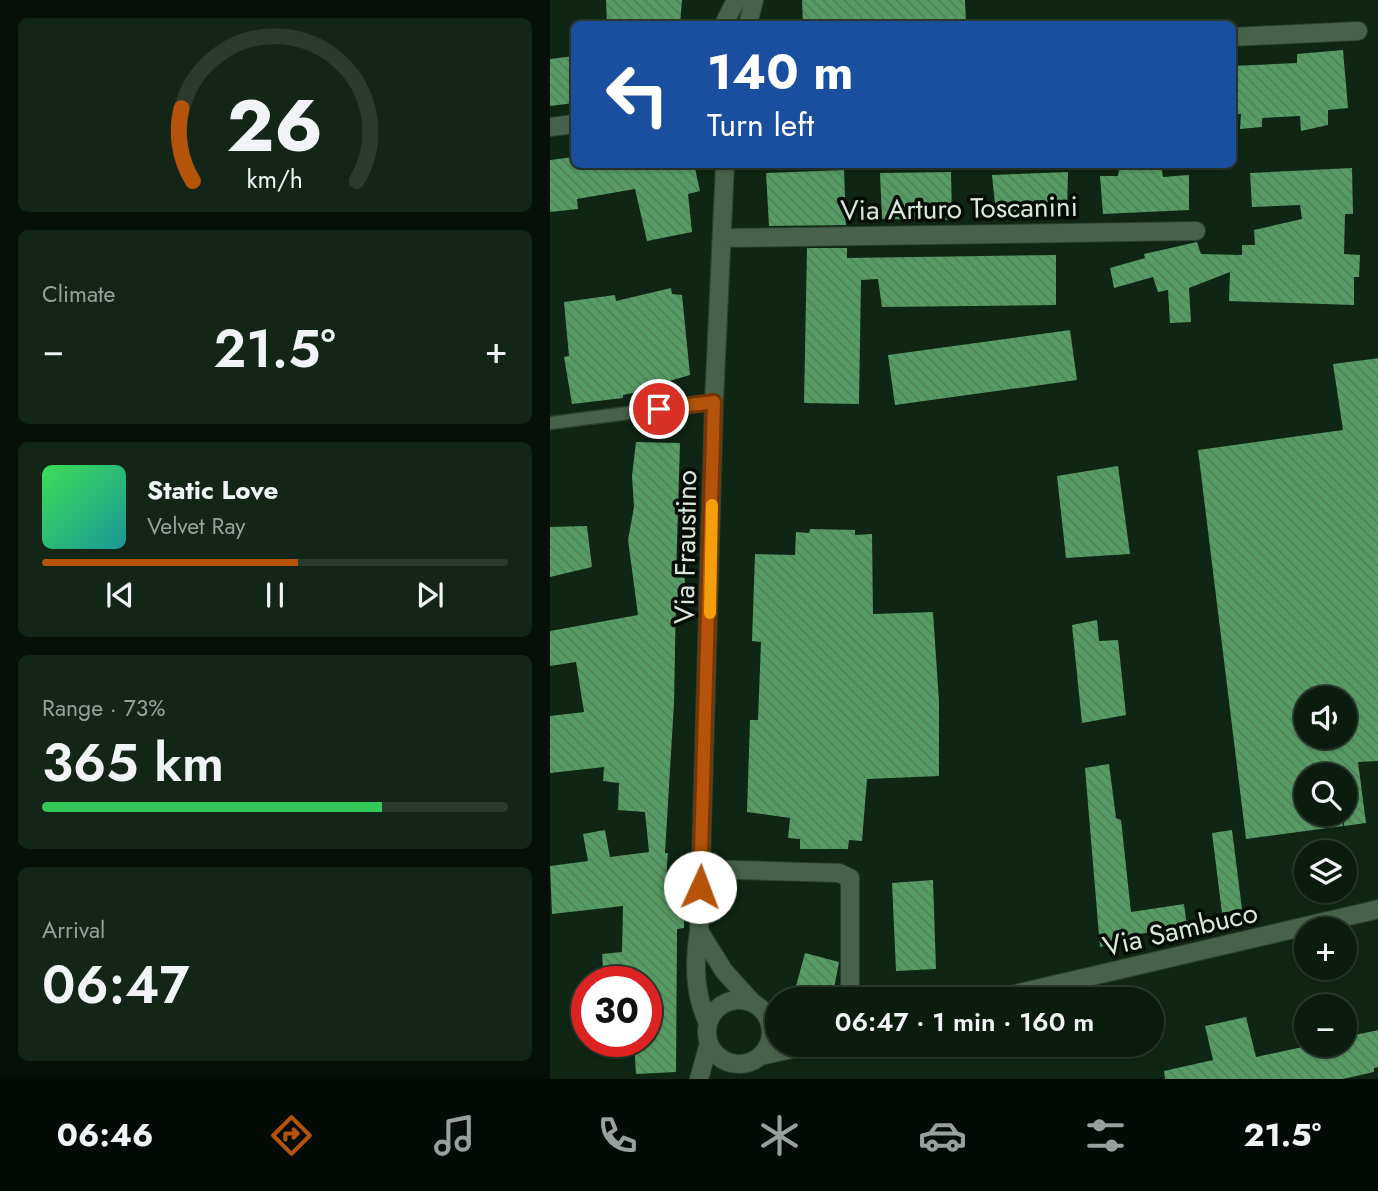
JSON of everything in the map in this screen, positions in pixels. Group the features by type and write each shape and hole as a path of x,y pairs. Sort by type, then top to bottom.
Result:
{"street":[{"path":"726,21 736,0"},
{"path":"749,21 754,0"},
{"path":"1236,37 1358,31"},
{"path":"550,127 571,124"},
{"name":"Via Fraustino","path":"708,1023 697,999 696,953 699,931 714,402 725,168"},
{"name":"Via Arturo Toscanini","path":"722,238 1196,231"},
{"path":"701,869 839,873 850,878 850,987"},
{"name":"Via Sambuco","path":"1045,987 1378,909"},
{"path":"699,931 724,971 765,1013"},
{"path":"699,1079 709,1042 708,1023 721,1005 731,1001 752,1002"},
{"path":"709,1042 720,1058 740,1064 765,1056"},
{"path":"736,1079 765,1045"}],"lane":[{"path":"550,424 714,402"}],"building":[{"path":"606,0 682,0 680,21 607,21"},
{"path":"802,0 965,0 966,21 803,21"},
{"path":"1343,50 1348,108 1328,110 1328,125 1301,131 1300,116 1262,118 1262,127 1240,129 1241,114 1236,114 1236,66 1297,63 1297,54"},
{"path":"571,56 571,103 550,106 550,59"},
{"path":"571,157 571,168 695,168 700,191 688,194 692,232 647,241 635,189 577,199 578,209 550,212 550,160"},
{"path":"1352,168 1353,214 1345,214 1344,254 1360,255 1359,277 1354,277 1354,305 1229,301 1230,272 1189,288 1191,322 1170,323 1168,290 1158,292 1153,277 1114,288 1110,268 1145,258 1144,254 1197,242 1201,254 1242,255 1242,245 1255,245 1254,230 1302,219 1300,205 1252,207 1250,173"},
{"path":"844,170 846,225 769,226 766,173"},
{"path":"1119,170 1162,170 1163,177 1189,175 1189,210 1103,214 1100,176 1118,176"},
{"path":"951,172 952,220 882,219 880,173"},
{"path":"1068,172 1067,213 996,214 992,175"},
{"path":"807,248 847,248 847,258 1056,255 1056,305 882,307 878,279 861,280 859,404 804,403"},
{"path":"671,288 672,294 682,295 690,375 666,382 667,386 623,395 623,398 572,404 564,357 569,356 564,302 615,295 616,301"},
{"path":"1070,330 1077,380 895,405 888,355"},
{"path":"1379,358 1379,761 1358,762 1366,823 1357,824 1357,763 1294,763 1294,826 1343,826 1246,839 1198,450 1343,430 1333,364"},
{"path":"636,442 680,443 676,575 684,573 686,595 676,597 674,703 665,853 668,853 666,877 684,881 684,928 677,929 676,1072 636,1074 635,1057 662,1057 662,966 603,966 602,954 622,952 623,906 552,914 550,866 588,861 583,834 605,830 610,857 649,852 645,812 618,810 619,783 603,781 604,767 550,773 550,716 584,712 576,662 550,666 550,631 638,615 628,540 634,507 632,476"},
{"path":"1118,466 1130,554 1066,558 1057,476"},
{"path":"587,526 592,567 550,577 550,527"},
{"path":"810,529 855,530 855,535 872,534 873,614 933,612 939,702 939,776 867,779 862,841 849,840 848,849 800,849 800,839 788,838 790,818 747,812 750,720 758,720 761,642 752,641 755,554 795,555 796,532 809,533"},
{"path":"1097,620 1099,641 1118,640 1126,715 1082,723 1072,625"},
{"path":"1109,764 1116,818 1121,820 1131,912 1184,904 1187,926 1133,935 1133,939 1100,947 1085,768"},
{"path":"1232,830 1242,909 1222,913 1212,833"},
{"path":"933,880 936,969 896,971 892,883"},
{"path":"805,953 839,962 834,987 796,987"},
{"path":"1246,1017 1256,1057 1294,1049 1294,1057 1357,1057 1357,1034 1379,1030 1379,1067 1374,1068 1374,1072 1343,1079 1165,1079 1164,1071 1213,1060 1205,1026"}],"slow traffic":[{"path":"710,613 712,505"}],"route":[{"path":"659,409 714,402 708,684 700,887"}]}
